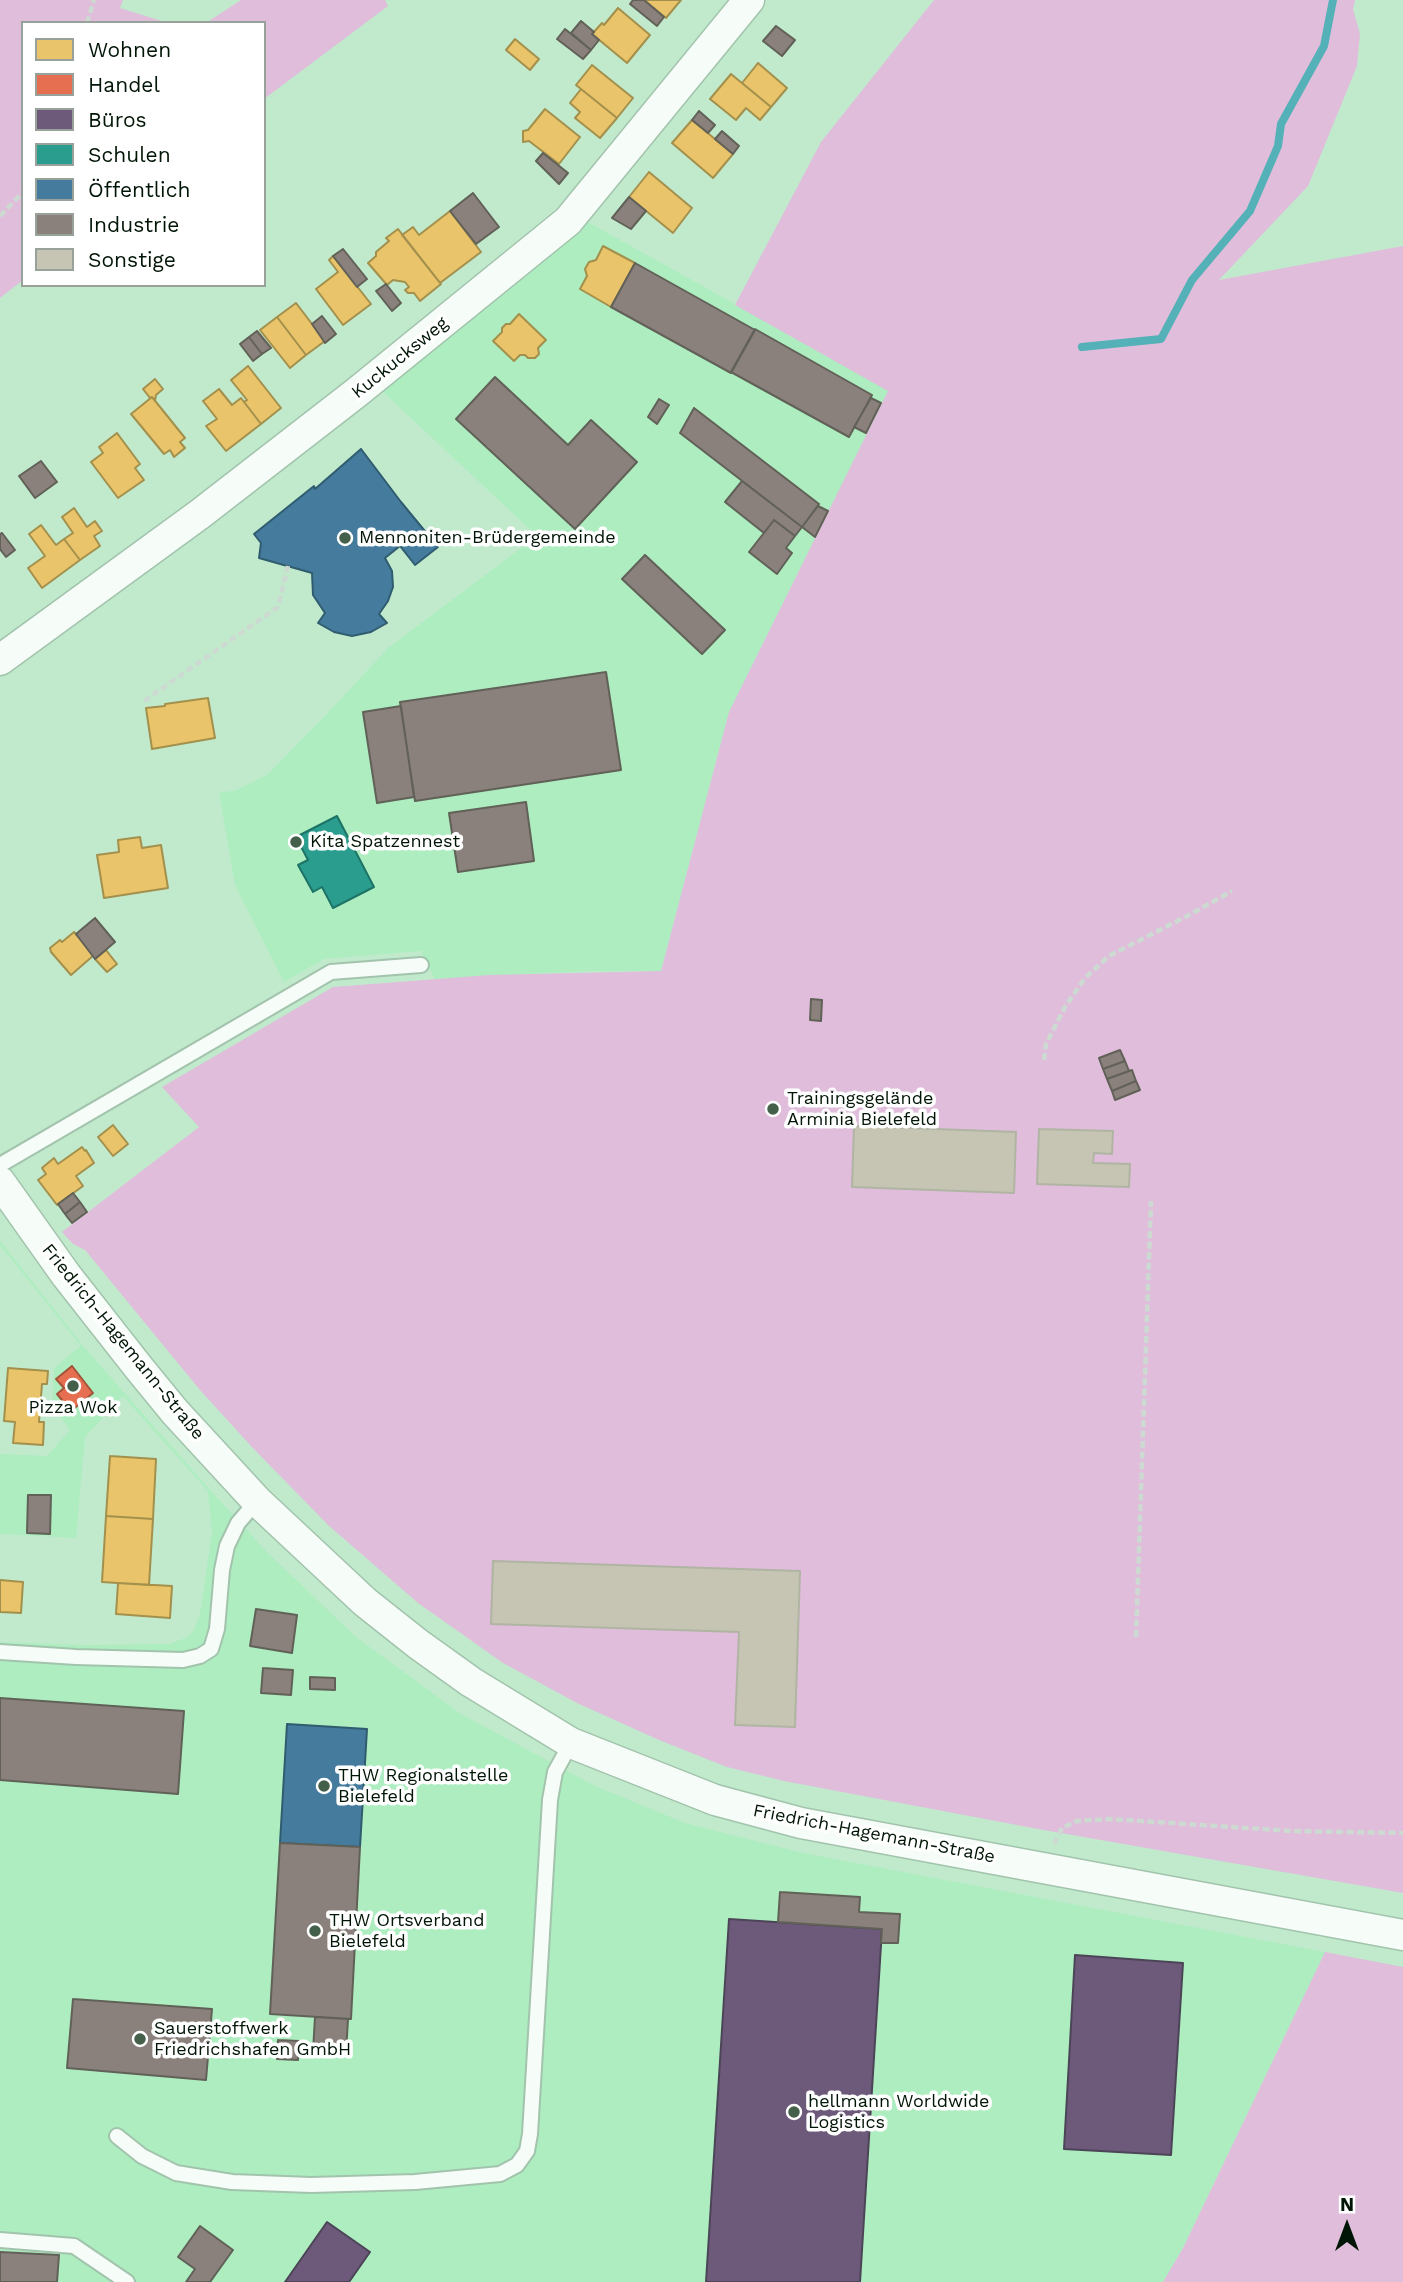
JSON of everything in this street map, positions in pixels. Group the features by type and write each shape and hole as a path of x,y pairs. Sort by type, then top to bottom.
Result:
{"street":[{"name":"Kuckucksweg","path":"0,660 200,514 382,373 568,221 749,0"},
{"name":"Friedrich-Hagemann-Straße","path":"0,1182 66,1275 139,1368 175,1412 257,1501 365,1602 418,1644 471,1682 571,1744 715,1800 789,1820 1403,1935"}],"lane":[{"path":"0,1165 331,972 421,965"},
{"path":"0,1652 183,1660 200,1656 211,1649 217,1629 227,1546 238,1522 257,1501"},
{"path":"117,2136 142,2156 176,2173 232,2182 311,2185 415,2182 500,2174 517,2165 527,2151 530,2134 550,1800 555,1773 571,1744"},
{"path":"0,2240 74,2245 127,2282"}],"path":[{"path":"88,21 94,0"},
{"path":"0,216 21,194"},
{"path":"144,701 278,607 288,566"},
{"path":"1044,1060 1046,1044 1065,1007 1085,978 1109,956 1232,891"},
{"path":"1136,1637 1151,1201"},
{"path":"1051,1869 1055,1839 1062,1828 1077,1821 1110,1819 1292,1831 1403,1833"}],"shaded area":[{"path":"0,0 123,0 120,8 162,21 21,21 21,282 0,298"},
{"path":"241,0 385,0 388,6 266,98 266,21 209,21"},
{"path":"934,0 1355,0 1353,9 1360,34 1357,66 1308,186 1219,280 1403,246 1403,1893 784,1781 727,1767 577,1703 503,1663 418,1603 328,1525 200,1390 85,1250 73,1244 62,1232 199,1127 162,1087 333,987 489,975 661,971 729,712 888,391 735,305 821,142"},
{"path":"586,221 889,390 729,712 661,971 589,971 435,979 421,951 324,959 284,982 235,885 219,793 237,790 267,775 388,648 537,536 380,389"},
{"path":"0,1241 84,1347 210,1490 268,1553 356,1637 461,1714 595,1786 685,1823 803,1853 1325,1952 1183,2248 1163,2282 0,2282 0,1642 169,1644 188,1637 200,1614 212,1532 208,1491 123,1396 85,1437 76,1538 0,1534 0,1454 47,1456 70,1430 52,1406 54,1368 81,1346 0,1245"},
{"path":"1325,1952 1403,1967 1403,2282 1163,2282 1183,2248"}],"building: Wohnen":[{"path":"644,0 681,0 666,18"},
{"path":"618,8 650,35 627,63 592,34 602,23 604,25"},
{"path":"515,39 539,59 530,70 506,50"},
{"path":"758,63 787,88 771,107 742,83"},
{"path":"592,65 633,98 617,118 576,85"},
{"path":"731,74 771,107 760,120 746,108 736,120 710,99"},
{"path":"581,89 617,118 600,138 575,118 580,112 570,103"},
{"path":"545,109 580,137 559,164 529,141 523,142 523,131 528,130"},
{"path":"692,120 733,154 713,178 672,143"},
{"path":"649,172 692,208 673,233 629,197"},
{"path":"450,211 481,252 440,283 402,235 413,227 419,235"},
{"path":"398,229 441,284 420,301 414,293 405,290 409,287 405,282 393,280 387,285 368,263 389,241 386,238"},
{"path":"603,246 635,263 611,307 580,289 587,276 585,269 589,262 596,260"},
{"path":"333,256 371,304 343,325 316,289 338,272 329,260"},
{"path":"296,303 325,341 306,355 277,317"},
{"path":"519,314 546,340 538,348 539,354 535,358 520,355 514,361 493,341 502,332 502,328"},
{"path":"277,317 306,355 290,368 260,330"},
{"path":"248,366 281,408 261,424 231,380"},
{"path":"155,379 163,389 156,395 155,401 143,389"},
{"path":"219,389 232,405 241,398 261,424 226,451 206,426 217,419 203,401"},
{"path":"152,397 185,438 180,442 185,448 174,457 170,450 164,454 131,414"},
{"path":"117,433 140,464 135,468 144,480 118,498 91,462 103,453 99,447"},
{"path":"74,508 87,527 95,521 102,531 94,536 100,546 80,560 64,539 73,533 62,517"},
{"path":"41,525 56,545 64,539 80,560 42,588 28,568 45,556 29,534"},
{"path":"208,698 215,738 152,749 146,708"},
{"path":"140,837 142,848 161,845 168,888 104,898 97,855 119,852 118,840"},
{"path":"74,932 94,955 71,975 50,948"},
{"path":"106,950 117,964 107,972 95,959"},
{"path":"113,1125 128,1144 113,1156 98,1137"},
{"path":"82,1147 94,1163 76,1176 83,1186 57,1205 38,1180 46,1174 42,1168 54,1158 58,1164"},
{"path":"8,1368 48,1371 47,1384 42,1384 39,1422 44,1422 43,1445 13,1443 15,1422 4,1421"},
{"path":"110,1456 156,1459 153,1519 106,1516"},
{"path":"106,1516 153,1519 149,1585 102,1582"},
{"path":"0,1580 23,1582 21,1613 0,1612"},
{"path":"118,1583 172,1586 170,1618 116,1614"}],"building: Handel":[{"path":"72,1366 93,1393 71,1411 57,1394 64,1388 56,1379"}],"building: Büros":[{"name":"hellmann Worldwide Logistics","path":"729,1919 882,1929 860,2282 706,2282"},
{"path":"1075,1955 1183,1963 1171,2155 1064,2149"},
{"path":"327,2222 370,2252 349,2282 285,2282"}],"building: Schulen":[{"path":"337,816 374,887 333,908 322,887 313,892 298,865 308,860 296,837"}],"building: Öffentlich":[{"name":"Mennoniten-Brüdergemeinde","path":"361,449 438,547 415,565 400,546 385,558 392,571 393,587 379,614 387,623 371,632 352,636 334,632 318,623 325,613 313,595 312,573 259,558 261,543 254,534 314,486 315,489"},
{"name":"THW Regionalstelle Bielefeld","path":"287,1724 367,1729 360,1847 280,1843"}],"building: Industrie":[{"path":"633,0 644,0 664,17 657,26 630,4"},
{"path":"581,21 599,40 591,50 571,33"},
{"path":"776,26 795,40 782,56 763,41"},
{"path":"565,29 591,50 583,59 557,39"},
{"path":"699,111 715,125 708,133 692,120"},
{"path":"722,131 739,146 733,154 715,139"},
{"path":"543,153 568,173 559,184 536,161"},
{"path":"473,193 499,227 476,244 450,211"},
{"path":"629,197 646,211 631,229 612,218"},
{"path":"343,249 367,279 357,287 333,256"},
{"path":"635,263 755,330 731,373 611,307"},
{"path":"386,284 401,303 392,311 376,291"},
{"path":"322,316 336,334 325,343 312,324"},
{"path":"755,329 872,395 849,437 731,372"},
{"path":"257,331 271,348 262,354 249,337"},
{"path":"249,337 262,354 253,361 240,344"},
{"path":"495,377 568,445 591,420 637,462 575,529 456,419"},
{"path":"871,398 881,403 866,433 854,427"},
{"path":"659,399 669,405 657,424 648,417"},
{"path":"694,408 819,504 802,527 680,433"},
{"path":"41,461 57,482 35,498 19,476"},
{"path":"742,481 802,527 795,536 774,520 764,533 725,502"},
{"path":"818,506 828,511 815,537 802,527"},
{"path":"774,520 795,536 786,548 792,553 777,574 749,552"},
{"path":"2,533 15,550 6,557 0,549"},
{"path":"645,555 725,630 702,654 622,579"},
{"path":"606,672 621,770 415,801 400,702"},
{"path":"401,706 414,797 377,803 363,712"},
{"path":"526,802 534,861 458,872 449,813"},
{"path":"95,918 115,942 95,959 76,934"},
{"path":"811,999 822,1000 821,1021 810,1020"},
{"path":"1120,1050 1125,1061 1103,1069 1099,1058"},
{"path":"1125,1061 1129,1071 1107,1079 1103,1069"},
{"path":"1132,1070 1136,1081 1112,1091 1107,1079"},
{"path":"1136,1081 1140,1090 1115,1100 1112,1091"},
{"path":"73,1193 80,1202 65,1214 58,1204"},
{"path":"80,1202 87,1212 72,1223 65,1214"},
{"path":"28,1495 51,1495 50,1534 27,1533"},
{"path":"256,1609 297,1615 292,1653 250,1646"},
{"path":"263,1668 293,1670 291,1695 261,1693"},
{"path":"310,1677 335,1678 335,1690 310,1689"},
{"path":"0,1698 184,1711 178,1794 0,1780"},
{"name":"THW Ortsverband Bielefeld","path":"280,1843 360,1847 351,2019 270,2014"},
{"path":"780,1892 860,1897 859,1912 900,1914 898,1943 881,1943 882,1929 778,1922"},
{"name":"Sauerstoffwerk Friedrichshafen GmbH","path":"73,1999 212,2009 206,2080 67,2068"},
{"path":"315,2017 348,2019 346,2053 313,2051"},
{"path":"278,2040 299,2041 298,2060 277,2059"},
{"path":"200,2226 233,2250 210,2282 186,2282 195,2269 178,2257"},
{"path":"0,2252 59,2255 57,2282 0,2282"}],"building: Sonstige":[{"path":"854,1126 1016,1132 1014,1193 852,1187"},
{"path":"1039,1129 1113,1131 1112,1154 1094,1153 1093,1163 1130,1164 1129,1187 1037,1184"},
{"path":"493,1561 800,1571 795,1727 735,1725 739,1632 491,1624"}],"waterway":[{"path":"1082,347 1161,339 1192,280 1250,211 1278,146 1281,124 1324,46 1333,0"}],"place":[{"name":"Mennoniten-Brüdergemeinde","path":"345,538"},
{"name":"Kita Spatzennest","path":"296,842"},
{"name":"Trainingsgelände Arminia Bielefeld","path":"773,1109"},
{"name":"Pizza Wok","path":"73,1386"},
{"name":"THW Regionalstelle Bielefeld","path":"324,1786"},
{"name":"THW Ortsverband Bielefeld","path":"315,1931"},
{"name":"Sauerstoffwerk Friedrichshafen GmbH","path":"140,2039"},
{"name":"hellmann Worldwide Logistics","path":"794,2112"}]}
